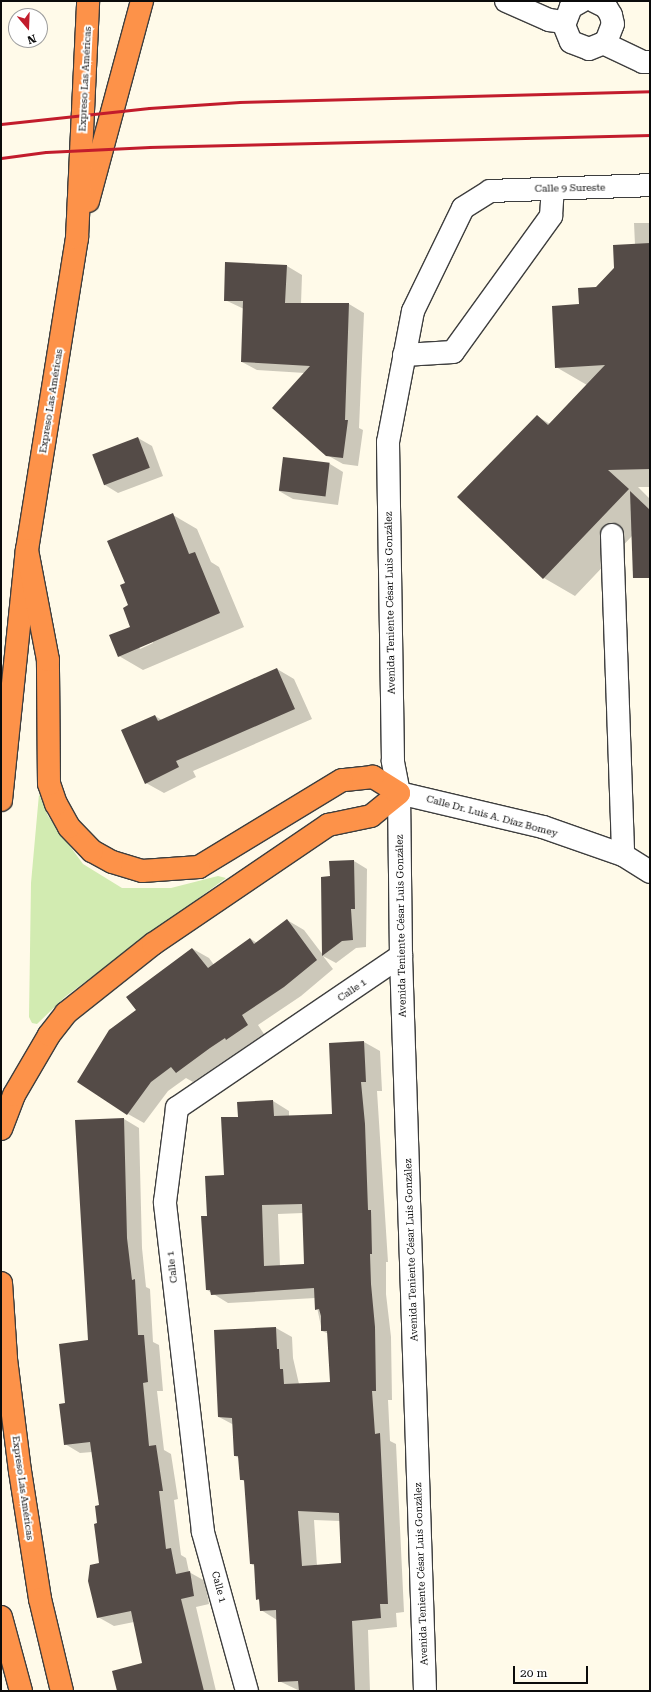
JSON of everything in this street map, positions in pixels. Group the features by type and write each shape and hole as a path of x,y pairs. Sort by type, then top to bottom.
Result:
{"highway":[{"name":"Expreso Las Américas","path":"1,800 27,550 77,238 88,1"},
{"path":"119,90 133,1"},
{"path":"77,238 119,90 142,1"},
{"path":"1,1129 14,1095 49,1036 66,1014 153,944 328,825 371,816 399,793 373,777 342,780 199,867 142,870 112,862 92,851 69,827 56,804 49,784 48,660 27,550"},
{"name":"Expreso Las Américas","path":"1,1283 20,1471 40,1599 62,1691"},
{"path":"1,1617 21,1691"}],"street":[{"path":"506,1 549,20 564,22"},
{"path":"596,2 611,15 613,24 611,34 603,44 589,49 579,47 571,42 566,34 564,22 571,7 596,2"},
{"path":"603,44 643,62 650,62"},
{"name":"Calle 9 Sureste","path":"490,191 650,185"},
{"path":"404,355 453,352 551,216 553,189"},
{"name":"Avenida Teniente César Luis González","path":"425,1691 401,956 399,793 393,761 388,442 413,311 463,208 490,191"},
{"path":"612,535 623,855"},
{"name":"Calle Dr. Luis A. Díaz Bomey","path":"399,793 543,827 623,855 650,872"},
{"name":"Calle 1","path":"247,1691 203,1532 165,1202 177,1108 401,956"}],"green space":[{"path":"39,794 48,816 83,864 122,888 171,888 218,876 226,878 66,996 37,1024 32,1023 29,1017 31,883"}],"building":[{"path":"650,243 650,469 608,470 629,489 543,579 457,497 537,415 548,425 605,365 555,368 552,306 579,304 578,288 596,287 614,268 613,245"},
{"path":"225,262 287,265 285,303 349,303 345,420 348,420 343,458 326,456 272,408 310,366 241,362 243,301 224,301"},
{"path":"138,437 150,468 104,485 92,455"},
{"path":"283,457 330,463 326,496 279,491"},
{"path":"630,491 650,510 650,578 633,578"},
{"path":"173,513 189,554 195,552 220,613 118,657 109,635 130,627 123,608 128,605 120,585 125,583 107,541"},
{"path":"277,668 295,709 176,761 179,767 145,784 121,730 155,715 158,721"},
{"path":"354,860 355,909 351,909 353,940 342,941 322,956 321,877 330,876 329,861"},
{"path":"287,919 317,960 284,987 242,1015 248,1025 226,1040 225,1038 210,1048 176,1073 171,1067 151,1082 127,1115 77,1082 109,1030 136,1010 126,997 192,948 208,968 250,938 254,944"},
{"path":"364,1041 366,1082 361,1082 365,1124 368,1210 371,1210 371,1284 375,1327 376,1391 372,1391 375,1434 380,1433 388,1604 380,1604 381,1618 352,1621 355,1691 299,1691 298,1681 278,1682 276,1610 260,1611 259,1599 256,1600 254,1564 250,1564 244,1480 240,1480 238,1456 234,1456 232,1418 218,1417 214,1330 276,1327 277,1349 279,1349 280,1369 283,1369 284,1384 330,1382 327,1331 321,1331 321,1316 319,1309 315,1310 314,1288 211,1295 210,1290 206,1290 201,1216 207,1216 205,1176 224,1175 221,1117 238,1117 237,1102 273,1100 274,1116 332,1114 329,1043","holes":["302,1204 304,1264 264,1266 262,1205","298,1511 339,1513 341,1563 302,1566"]},
{"path":"124,1118 127,1238 132,1280 135,1279 138,1335 144,1335 148,1382 143,1383 149,1446 156,1445 163,1491 159,1491 166,1549 171,1548 176,1574 190,1571 194,1596 181,1599 204,1691 117,1691 112,1671 142,1663 131,1611 97,1618 88,1581 90,1565 99,1563 94,1524 97,1523 95,1506 99,1505 90,1442 64,1445 59,1404 65,1403 59,1344 88,1340 75,1120"}],"railway":[{"path":"1,124 149,108 240,102 650,91"},
{"path":"1,158 46,152 150,147 650,135"}]}
